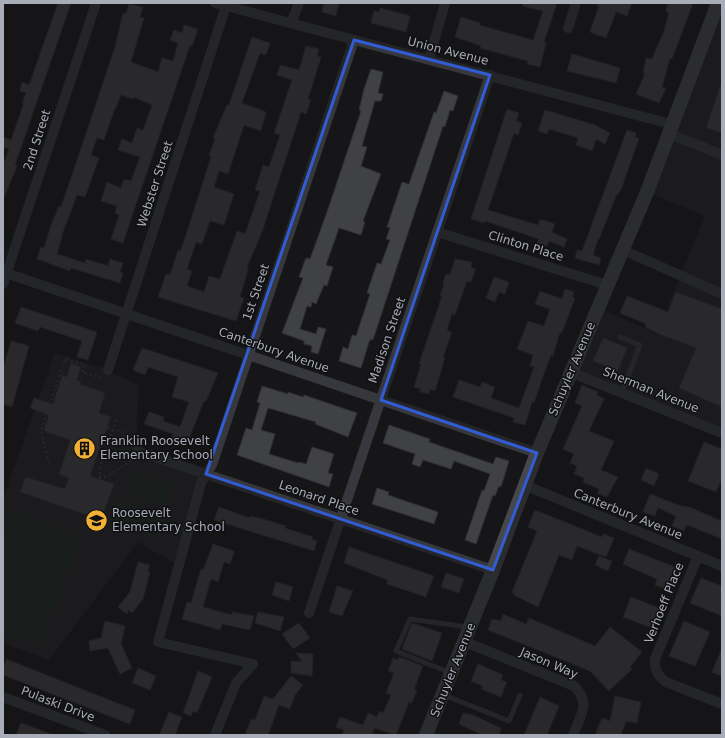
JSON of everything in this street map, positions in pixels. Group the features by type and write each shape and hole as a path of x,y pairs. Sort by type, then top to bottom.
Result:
{"street":[{"name":"2nd Street","path":"3,284 5,273 96,3"},
{"name":"Union Avenue","path":"215,3 490,75 672,129 722,155"},
{"path":"291,23 299,3"},
{"path":"429,59 444,3"},
{"path":"568,28 576,3"},
{"name":"Schuyler Avenue","path":"426,735 493,570 537,453 570,372 623,250 672,129 718,3"},
{"name":"Webster Street","path":"108,370 226,6"},
{"name":"1st Street","path":"215,735 236,683 253,664 158,642 201,483 212,465 354,40"},
{"name":"Madison Street","path":"310,613 490,75"},
{"name":"Clinton Place","path":"437,232 607,285"},
{"path":"623,250 722,294"},
{"name":"Canterbury Avenue","path":"5,273 537,453"},
{"name":"Sherman Avenue","path":"570,372 722,433"},
{"name":"Leonard Place","path":"132,451 206,474 493,570"},
{"name":"Canterbury Avenue","path":"524,486 722,566"},
{"name":"Verhoeff Place","path":"698,556 655,659 657,673 666,682 722,704"},
{"name":"Jason Way","path":"464,642 574,686 580,692 584,706 573,735"},
{"name":"Pulaski Drive","path":"3,697 104,735"}],"lane":[{"path":"620,337 640,345 622,392"},
{"path":"452,673 396,651 410,619 470,628"},
{"path":"443,694 509,721 520,695"}],"path":[{"path":"50,463 41,431 65,359 84,365 82,372 105,379 108,370"},
{"path":"107,428 113,430 125,434 132,451 132,460 108,476 99,478 99,470 113,430 117,417"}],"highlighted area":[{"path":"354,40 490,75 381,400 537,453 493,570 206,474"}],"shaded area":[{"path":"722,3 722,433 570,372 598,308 658,334 705,216 647,192"},
{"name":"Roosevelt Elementary School","path":"55,353 102,368 138,385 137,450 206,474 178,565 138,542 49,660 3,643 3,499"},
{"path":"132,471 173,484 165,508 125,496"},
{"path":"117,500 167,517 160,539 110,522"},
{"path":"16,511 82,537 39,645 3,631 3,544"}],"building":[{"path":"58,3 71,3 15,165 17,166 3,200 3,165 9,149 3,147 3,137 11,140 26,93 20,91 22,82 29,85"},
{"path":"324,3 339,3 336,16 322,12"},
{"path":"523,3 557,3 544,42 546,43 540,67 527,64 528,61 480,48 481,46 455,37 461,17 480,23 479,25 533,40 543,11 523,6"},
{"path":"594,3 632,3 627,16 616,12 606,38 590,32 599,6"},
{"path":"668,3 693,3 672,59 670,58 662,87 666,88 659,103 636,94 645,73 643,73 646,58 652,59 664,31 669,13 666,12"},
{"path":"129,4 143,7 140,17 144,18 131,62 158,72 162,58 173,61 178,43 170,40 174,30 182,33 184,25 198,29 192,46 190,45 123,243 111,239 119,215 115,213 117,206 101,201 107,182 121,188 124,179 131,181 140,157 118,150 122,139 132,143 137,128 143,130 152,105 134,97 133,99 121,95 104,140 97,138 91,155 99,158 85,197 77,195 64,229 57,254 85,263 86,259 108,266 110,259 123,263 120,272 123,273 120,283 71,268 70,271 37,259 41,247 44,248 59,206 61,207 115,47 123,13 126,13"},
{"path":"380,8 410,16 406,32 371,23 374,11 379,12"},
{"path":"252,37 270,43 266,55 260,53 242,103 266,112 261,131 244,125 228,174 219,171 214,187 234,194 224,225 210,221 202,244 196,242 187,269 192,271 187,286 204,292 209,276 220,279 237,231 245,234 260,191 255,190 263,165 269,167 280,135 274,133 292,80 277,75 280,65 299,70 306,46 319,49 317,56 321,57 308,99 311,100 306,114 301,112 262,232 248,265 248,270 240,297 244,298 236,321 158,297 166,274 170,275 178,250 180,251 184,241 211,157 209,156 215,138 213,138 227,105 229,105"},
{"path":"572,54 620,68 616,83 567,71"},
{"path":"371,69 383,72 378,93 383,94 381,101 375,101 362,146 367,147 361,166 381,174 363,221 365,222 361,235 339,228 326,265 333,267 327,286 324,285 316,304 312,302 311,307 307,306 300,329 316,334 318,327 326,329 318,354 311,352 312,346 304,344 304,341 282,333 303,278 299,277 304,263 306,258 310,259 327,212 361,111 359,110 364,89"},
{"path":"720,86 722,86 722,133 706,128"},
{"path":"444,91 458,96 453,111 450,110 445,127 443,126 373,340 371,339 369,342 361,368 339,361 343,347 348,349 352,335 356,336 370,294 367,293 377,263 381,264 390,240 386,239 390,228 387,227 402,182 409,184 434,112 436,113"},
{"path":"507,109 519,113 516,121 522,123 518,135 514,133 488,210 538,225 540,219 555,224 552,232 567,239 564,247 549,241 547,246 537,243 539,239 485,221 484,223 471,219"},
{"path":"545,110 595,125 610,133 605,144 596,139 592,151 576,145 578,138 549,129 547,134 538,131"},
{"path":"627,130 636,133 635,137 639,138 621,190 616,196 598,239 593,255 601,258 599,265 575,258 577,250 582,251"},
{"path":"455,259 472,262 471,268 476,269 471,282 467,281 455,315 452,314 447,330 452,332 443,357 445,357 435,391 430,389 429,394 420,392 421,389 414,387 421,364 419,364 442,296 440,295 446,274 450,275"},
{"path":"494,277 509,282 505,294 499,292 495,302 486,298"},
{"path":"565,289 574,292 572,297 575,298 562,333 560,332 553,356 551,355 534,403 532,402 525,425 513,422 514,418 453,397 459,380 480,387 482,382 495,387 491,398 519,408 534,367 530,366 533,355 517,349 528,321 544,326 550,309 535,304 540,291 562,299"},
{"path":"676,292 722,309 722,407 679,388 696,348 659,334 645,327 646,324 620,313 627,296 668,312"},
{"path":"21,307 97,332 88,360 77,357 82,341 40,327 38,331 15,323"},
{"path":"603,338 627,348 618,371 593,361"},
{"path":"11,341 29,346 12,407 3,404 3,364 4,365"},
{"path":"142,348 218,373 206,401 204,401 187,444 172,438 173,434 144,424 149,412 164,417 163,421 180,427 189,402 172,397 178,377 148,367 145,375 133,370"},
{"name":"Franklin Roosevelt Elementary School","path":"71,363 81,367 77,380 81,381 80,384 105,393 99,413 111,417 90,476 114,484 101,520 20,492 26,477 65,489 69,478 59,474 70,440 44,431 49,415 30,408 34,398 53,404 62,375 67,377"},
{"path":"582,385 598,392 597,395 604,399 589,431 614,441 601,470 618,477 607,497 597,493 599,489 583,482 584,478 574,474 577,466 570,463 574,454 563,449 582,406 575,403"},
{"path":"262,386 288,394 288,392 303,397 304,395 357,413 348,437 315,424 316,422 268,408 261,430 275,434 269,454 306,464 312,447 334,454 328,473 333,474 329,487 237,455 246,428 252,430 260,403 257,402"},
{"path":"389,425 430,439 429,442 493,464 496,457 509,461 501,487 499,486 495,496 493,495 476,544 465,540 482,490 484,491 490,474 454,461 451,469 423,460 420,467 412,464 415,454 383,443"},
{"path":"704,442 722,449 722,478 716,492 688,481"},
{"path":"646,468 659,474 654,486 641,480"},
{"path":"377,488 389,492 388,495 438,512 434,524 372,504"},
{"path":"650,494 681,506 689,507 722,521 722,539 687,525 684,531 672,526 676,516 658,508 655,516 643,512"},
{"path":"219,507 250,518 251,516 286,526 285,528 313,537 312,539 317,541 314,551 214,520"},
{"path":"535,510 602,537 603,534 614,538 606,557 577,546 572,560 559,555 538,607 514,595 512,592 537,531 528,527"},
{"path":"213,544 234,551 234,553 230,564 224,562 218,582 211,579 203,607 232,615 232,612 254,616 250,630 222,624 220,630 182,619 187,602 191,603 201,569 203,570"},
{"path":"349,547 434,576 426,597 387,584 388,580 344,563"},
{"path":"629,549 675,567 665,589 655,585 657,579 623,564"},
{"path":"599,556 612,561 608,571 595,565"},
{"path":"138,562 150,565 148,571 150,572 143,599 132,613 128,610 127,614 118,607 130,592"},
{"path":"446,573 464,579 459,593 441,587"},
{"path":"701,578 722,586 722,616 690,603"},
{"path":"276,582 293,587 289,601 272,595"},
{"path":"337,586 353,591 342,616 329,612"},
{"path":"631,597 659,608 652,628 623,617"},
{"path":"258,612 284,617 280,631 255,623"},
{"path":"503,614 526,624 529,618 595,646 610,627 642,652 630,667 632,669 609,691 590,671 488,630 492,619 501,621"},
{"path":"105,621 125,626 121,644 132,668 120,674 108,648 90,651 89,641 101,638"},
{"path":"684,621 710,632 695,666 669,656"},
{"path":"299,623 310,638 293,649 282,634"},
{"path":"412,623 442,633 432,661 402,649"},
{"path":"722,648 722,676 712,672"},
{"path":"296,653 313,654 312,676 291,673 291,661 302,662"},
{"path":"399,657 423,666 414,689 417,690 412,703 409,702 396,735 374,728 372,735 342,735 344,730 336,727 340,717 363,725 368,713 377,717 379,711 383,713 391,695 386,693 394,673 388,671 393,658 398,660"},
{"path":"6,659 135,710 130,724 3,675 3,667"},
{"path":"478,664 503,675 501,680 507,682 501,697 481,689 483,686 471,681"},
{"path":"138,668 156,676 150,690 132,683"},
{"path":"198,671 212,677 197,713 193,711 191,716 183,713"},
{"path":"291,676 303,685 295,695 290,709 279,705 268,735 245,735 251,719 255,720 264,696 273,699"},
{"path":"615,696 641,702 637,723 626,721 621,735 595,735 602,718 610,721"},
{"path":"540,697 559,706 547,735 524,735"},
{"path":"169,712 182,717 175,735 159,735"},
{"path":"463,713 473,715 501,728 499,735 482,735 459,724"},
{"path":"21,723 51,734 51,735 16,735"}],"place":[{"name":"Franklin Roosevelt Elementary School","path":"84,448"},
{"name":"Roosevelt Elementary School","path":"97,520"}]}
